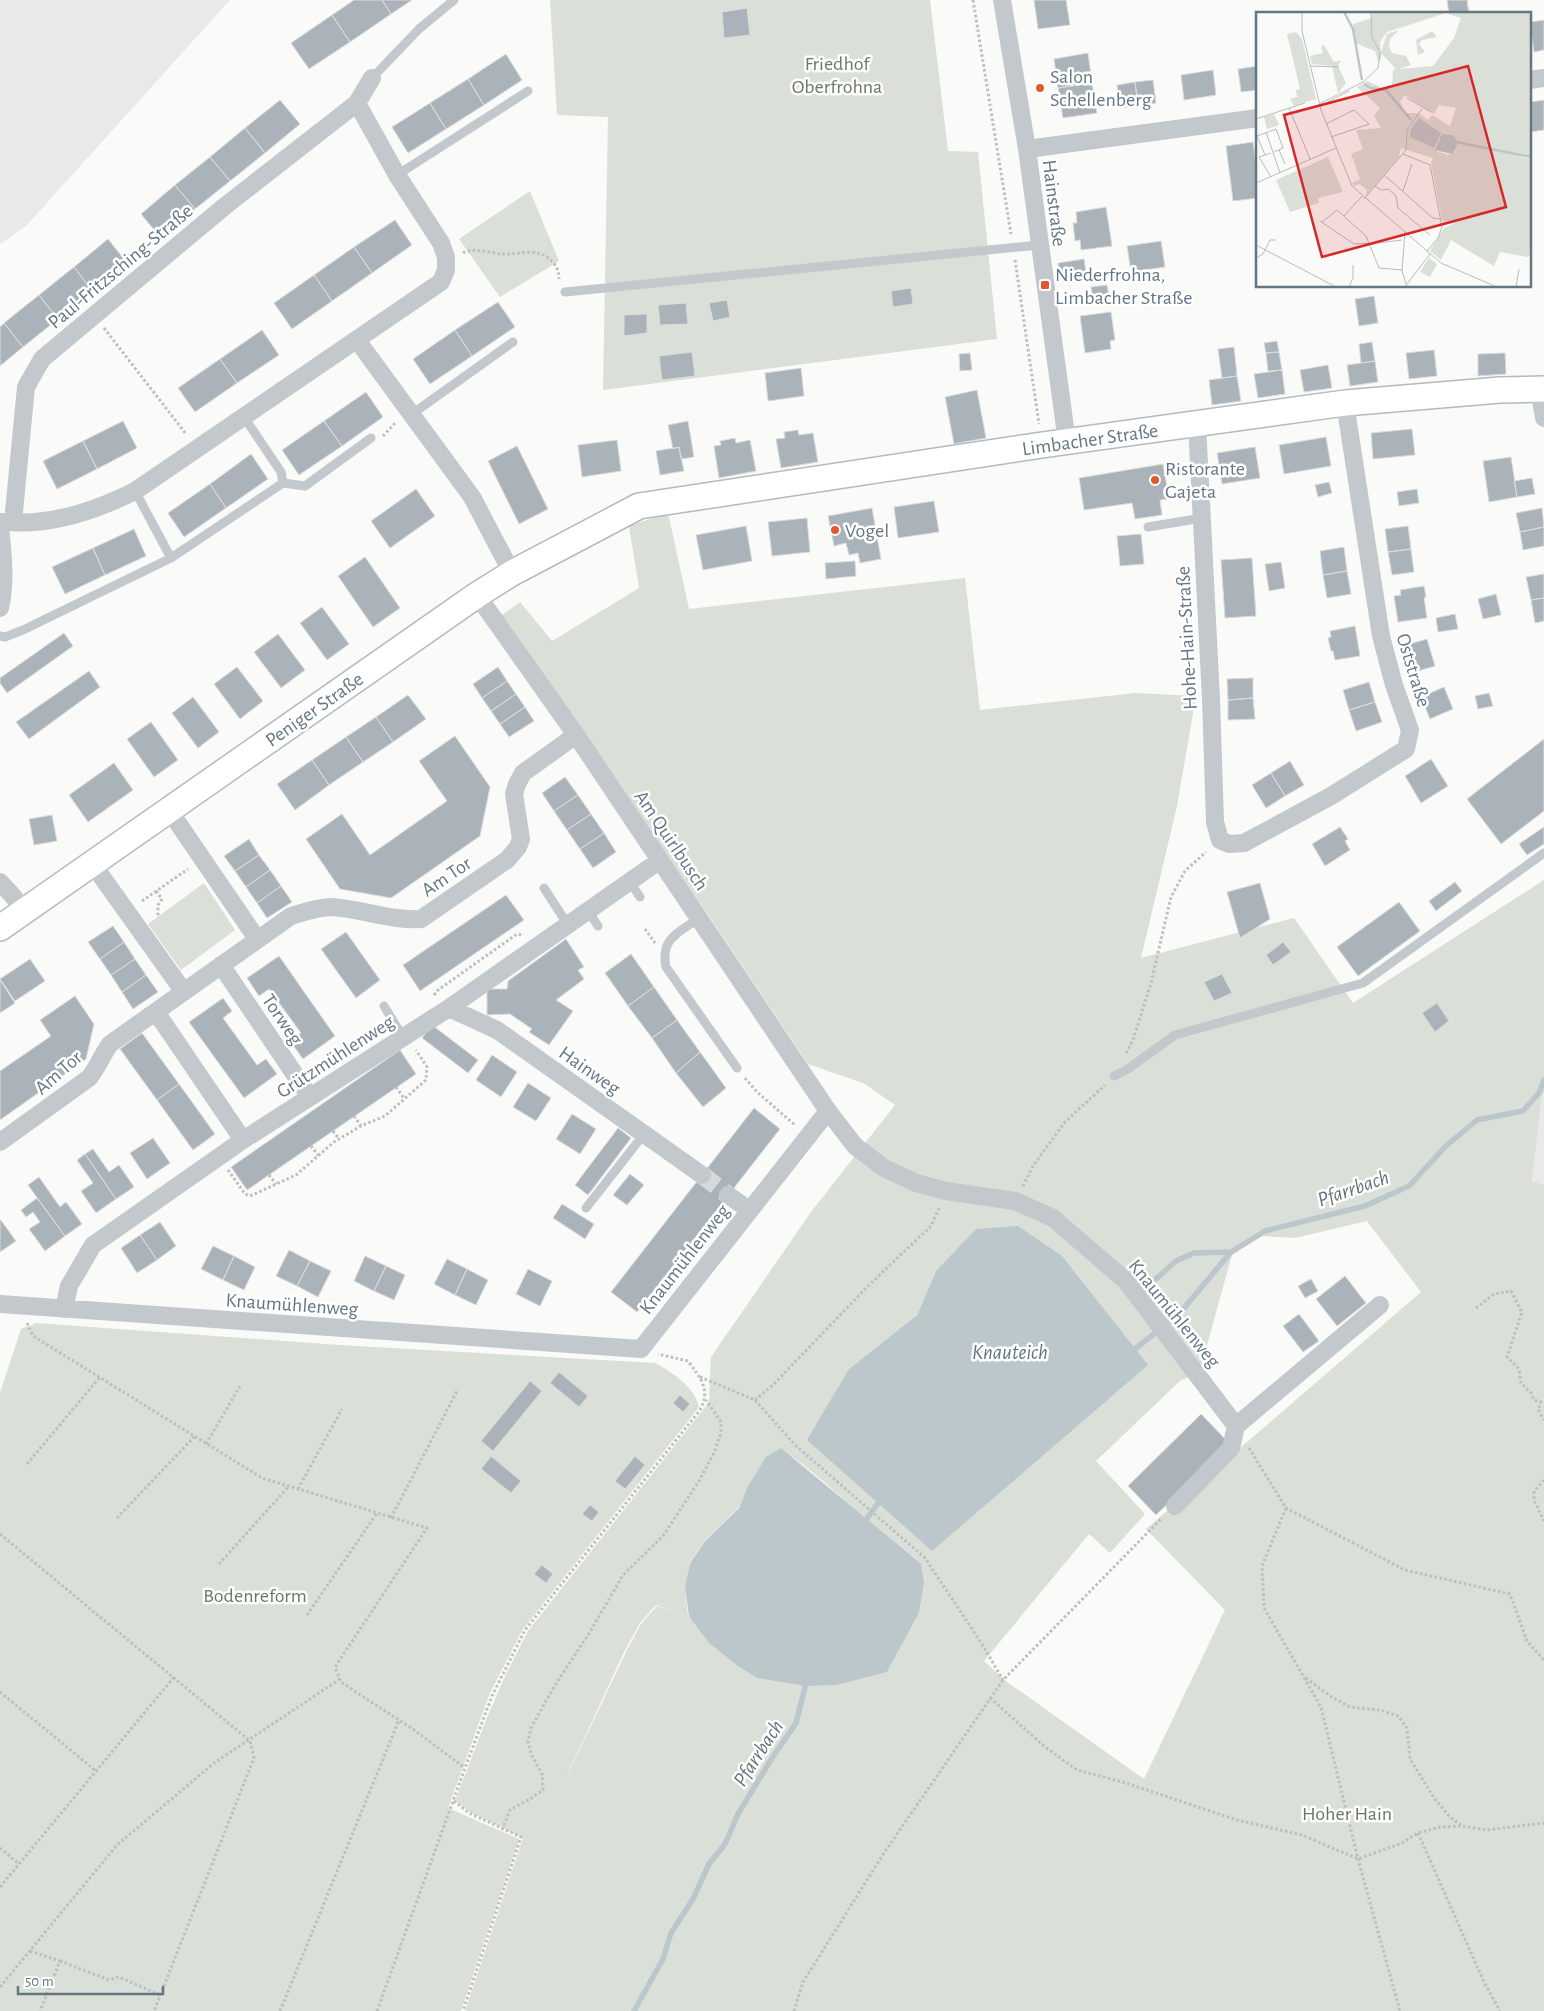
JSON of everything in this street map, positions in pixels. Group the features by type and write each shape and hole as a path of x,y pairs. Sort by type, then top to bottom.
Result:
{"street":[{"name":"Hainstraße","path":"1002,0 1027,150 1067,442"},
{"name":"Paul-Fritzsching-Straße","path":"0,608 3,597 4,524 26,387 42,359 225,206 357,103 372,78"},
{"path":"4,524 68,517 106,505 135,491 441,282 446,270 446,257 441,243 397,175 357,103"},
{"path":"1027,150 1256,118"},
{"path":"357,340 472,497 512,572"},
{"path":"1541,389 1544,418"},
{"name":"Limbacher Straße","path":"639,506 1042,445 1345,403 1500,390 1541,389"},
{"name":"Oststraße","path":"1224,842 1244,843 1331,796 1406,748 1410,730 1394,685 1381,636 1345,403"},
{"name":"Hohe-Hain-Straße","path":"1196,424 1202,518 1215,822 1224,842"},
{"name":"Peniger Straße","path":"0,928 477,595 512,572 639,506"},
{"name":"Am Quirlbusch","path":"477,595 576,735 828,1112"},
{"name":"Am Tor","path":"0,1142 90,1078 110,1044 291,916 314,909 332,908 405,920 421,918 507,860 521,839 514,794 516,784 524,773 576,735"},
{"path":"169,810 257,939"},
{"name":"Grützmühlenweg","path":"64,1309 69,1286 93,1245 243,1140 449,1008 659,861"},
{"path":"92,863 184,992"},
{"path":"0,882 14,896 24,912"},
{"name":"Torweg","path":"221,965 310,1096"},
{"name":"Hainweg","path":"449,1008 497,1030 702,1175"},
{"path":"156,1012 243,1140"},
{"name":"Knaumühlenweg","path":"0,1304 641,1349 828,1112 855,1146 884,1168 916,1183 946,1191 1015,1201 1054,1218 1126,1281 1236,1426"},
{"path":"728,1195 749,1210"},
{"path":"1175,1506 1231,1448 1236,1426 1380,1305"}],"lane":[{"path":"372,78 419,29 454,0"},
{"path":"397,175 528,91"},
{"path":"565,292 1039,245"},
{"path":"410,412 513,342"},
{"path":"244,416 281,472 283,483"},
{"path":"0,636 5,637 24,630 171,558 283,483 305,486 371,438"},
{"path":"135,491 171,558"},
{"path":"1148,527 1202,518"},
{"path":"1114,1076 1128,1069 1176,1034 1363,983 1544,853"},
{"path":"630,882 640,898"},
{"path":"544,888 568,925"},
{"path":"588,911 598,926"},
{"path":"699,918 670,939 664,951 666,967 737,1068"},
{"path":"384,1006 405,1036"},
{"path":"586,1208 644,1134"}],"path":[{"path":"973,0 1013,248 1042,445"},
{"path":"446,257 455,257 470,250 506,254 542,253 557,266 559,293 565,292"},
{"path":"94,316 198,448"},
{"path":"371,438 375,442 389,432 400,418 410,412"},
{"path":"1015,1201 1033,1166 1065,1122 1114,1076 1133,1040 1146,999 1171,897 1185,870 1224,842"},
{"path":"127,912 202,858"},
{"path":"156,891 162,899 158,905 158,917"},
{"path":"645,928 652,938"},
{"path":"219,1157 247,1196 258,1194 301,1172 318,1155 339,1139 361,1126 385,1116 426,1080 428,1072 425,1063 405,1036"},
{"path":"737,1068 758,1092 808,1136"},
{"path":"396,1087 404,1098"},
{"path":"354,1116 361,1126"},
{"path":"333,1131 339,1139"},
{"path":"311,1146 318,1155"},
{"path":"270,1175 276,1184"},
{"path":"755,1400 773,1386 867,1287 931,1226 946,1191"},
{"path":"1476,1308 1494,1294 1511,1291 1522,1312 1507,1357 1519,1369 1520,1383 1531,1393 1534,1400 1541,1402 1538,1410 1544,1420"},
{"path":"20,1306 33,1336 262,1478 427,1528 335,1667 341,1682 399,1720 465,1768"},
{"path":"502,1830 510,1810 543,1790 542,1774 532,1756 528,1742 531,1728 540,1711 590,1632 623,1575 663,1536 700,1481 714,1453 721,1433 721,1422 706,1400 704,1382 688,1361 641,1349"},
{"path":"699,1376 755,1400 794,1444 925,1558 982,1644 1003,1680"},
{"path":"27,1464 100,1378"},
{"path":"206,1444 240,1386"},
{"path":"392,1518 458,1389"},
{"path":"377,2011 492,1696 525,1630 706,1400"},
{"path":"298,1489 342,1409"},
{"path":"1236,1426 1286,1508 1406,1570 1510,1594 1527,1641 1544,1660"},
{"path":"117,1518 195,1436"},
{"path":"1544,1480 1534,1491 1534,1500 1544,1521"},
{"path":"219,1564 289,1486"},
{"path":"794,2011 808,1974 884,1853 1003,1680 1175,1506"},
{"path":"1286,1508 1262,1566 1264,1608 1321,1707 1358,1859 1400,2011"},
{"path":"307,1615 377,1513"},
{"path":"0,1534 250,1740 254,1758 154,2011"},
{"path":"1303,1676 1330,1696 1350,1707 1380,1710 1398,1716 1407,1728 1410,1759 1434,1798 1449,1816 1462,1826"},
{"path":"0,1887 174,1677"},
{"path":"0,1987 116,1845 214,1763 340,1679"},
{"path":"0,1692 96,1771"},
{"path":"990,1698 1045,1746 1077,1770 1126,1783 1237,1820 1302,1835 1358,1859 1402,1843 1418,1833 1440,1827 1462,1826 1487,1830 1544,1823"},
{"path":"280,2011 399,1720"},
{"path":"454,1801 469,1813 521,1838 463,2011"},
{"path":"1418,1833 1484,1982 1500,2011"},
{"path":"0,1848 19,1864"},
{"path":"30,1951 109,1980 119,1978 160,1995"},
{"path":"40,2011 60,1961"}],"shaded area":[{"path":"0,0 230,0 26,226 0,244"},
{"path":"1544,1093 1544,1185 1532,1182 1542,1096"}],"green space":[{"name":"Friedhof Oberfrohna","path":"550,0 930,0 948,151 978,152 997,339 603,390 608,117 557,115"},
{"path":"530,191 559,261 500,297 459,239"},
{"name":"Hoher Hain","path":"668,513 689,609 965,578 980,710 1136,693 1196,696 1177,806 1141,958 1294,918 1353,1003 1544,880 1544,1093 1542,1096 1532,1181 1544,1185 1544,2011 465,2011 523,1838 470,1812 455,1801 505,1676 528,1631 706,1406 709,1400 711,1357 811,1212 895,1105 863,1083 808,1064 707,913 502,615 520,602 552,641 639,588 629,526","holes":["1367,1221 1421,1292 1146,1529 1225,1610 1144,1779 1007,1682 984,1661 1089,1534 1110,1553 1145,1514 1096,1461 1181,1380 1199,1374 1232,1255 1262,1236 1295,1238","936,1271 932,1551 849,1369 917,1315","781,1449 820,1478 874,1529 924,1583 919,1613 887,1672 861,1678 709,1643 688,1616 685,1586 690,1562 705,1540 739,1507 747,1488","656,1605 677,1613 657,1606 641,1624 553,1806 624,1652 640,1623"]},
{"path":"204,883 235,930 181,970 148,924"},
{"name":"Bodenreform","path":"36,1323 339,1345 655,1363 682,1381 693,1393 699,1407 523,1629 490,1693 448,1808 519,1839 461,2011 0,2011 0,1393 21,1329"}],"water":[{"name":"Knauteich","path":"1018,1226 1062,1256 1148,1365 932,1551 807,1440 849,1369 917,1315 936,1271 976,1229"},
{"path":"781,1448 921,1564 924,1583 919,1613 887,1672 836,1685 806,1686 757,1678 709,1643 689,1617 685,1586 690,1563 705,1541 739,1508 747,1488 766,1457"}],"building":[{"path":"354,0 382,0 391,14 350,42 332,15"},
{"path":"382,0 412,0 391,14"},
{"path":"1034,0 1066,0 1070,25 1038,29"},
{"path":"1447,0 1467,0 1469,12 1449,12"},
{"path":"747,8 750,35 724,38 722,12"},
{"path":"332,15 350,42 309,69 291,43"},
{"path":"1544,20 1544,50 1534,52 1532,22"},
{"path":"1088,53 1092,83 1058,88 1054,59"},
{"path":"506,54 522,80 484,105 468,79"},
{"path":"1256,66 1256,90 1241,92 1238,69"},
{"path":"1213,70 1216,95 1184,100 1181,75"},
{"path":"468,79 484,105 446,129 430,103"},
{"path":"1153,80 1156,103 1138,106 1135,82"},
{"path":"1135,82 1138,106 1120,108 1117,85"},
{"path":"1092,83 1097,113 1063,118 1058,88"},
{"path":"280,100 300,124 265,153 245,128"},
{"path":"1544,100 1544,130 1532,132 1532,102"},
{"path":"430,103 446,129 408,153 392,127"},
{"path":"245,128 265,153 230,181 210,157"},
{"path":"1253,142 1256,164 1256,198 1233,201 1226,146"},
{"path":"210,157 230,181 195,209 175,185"},
{"path":"175,185 195,209 161,238 141,214"},
{"path":"1106,207 1112,246 1081,250 1080,240 1075,241 1073,223 1077,223 1076,212"},
{"path":"395,220 412,245 372,273 354,247"},
{"path":"108,239 127,263 92,291 74,267"},
{"path":"1161,241 1165,267 1131,272 1127,246"},
{"path":"354,247 372,273 332,301 314,275"},
{"path":"1084,259 1086,272 1060,277 1058,263"},
{"path":"74,267 92,291 58,319 39,295"},
{"path":"314,275 332,301 292,329 274,303"},
{"path":"1107,285 1110,301 1094,304 1091,287"},
{"path":"911,288 913,304 893,307 891,291"},
{"path":"39,295 58,319 23,347 4,323"},
{"path":"1374,296 1378,323 1359,326 1355,299"},
{"path":"727,300 730,317 713,321 709,303"},
{"path":"498,302 515,327 472,356 455,330"},
{"path":"686,303 688,324 660,325 658,305"},
{"path":"1111,312 1115,340 1110,341 1111,349 1085,353 1080,316"},
{"path":"647,314 647,333 624,336 624,315"},
{"path":"4,323 23,347 0,366 0,327"},
{"path":"262,330 279,355 237,383 220,359"},
{"path":"455,330 472,356 430,384 413,359"},
{"path":"1277,341 1279,352 1266,353 1264,343"},
{"path":"1372,342 1375,361 1361,363 1359,344"},
{"path":"1234,347 1237,376 1222,378 1218,349"},
{"path":"1434,350 1437,376 1409,379 1406,353"},
{"path":"692,352 695,376 662,380 659,356"},
{"path":"1279,352 1282,370 1268,371 1266,353"},
{"path":"970,353 972,370 960,371 959,354"},
{"path":"1505,353 1506,374 1478,376 1478,354"},
{"path":"220,359 237,383 195,412 178,388"},
{"path":"1375,361 1378,382 1350,386 1347,365"},
{"path":"1328,365 1332,388 1304,392 1300,370"},
{"path":"801,368 804,396 768,401 765,373"},
{"path":"1282,370 1285,394 1258,398 1254,374"},
{"path":"1237,376 1241,401 1212,405 1209,380"},
{"path":"977,390 986,438 954,444 945,397"},
{"path":"366,392 383,417 342,446 324,421"},
{"path":"123,421 137,448 97,469 83,441"},
{"path":"324,421 342,446 299,475 282,450"},
{"path":"688,421 694,457 681,459 679,447 673,449 668,425"},
{"path":"1412,429 1415,455 1373,459 1371,433"},
{"path":"798,430 799,435 813,433 818,462 781,468 776,439 785,438 784,432"},
{"path":"1326,437 1331,466 1284,474 1279,445"},
{"path":"735,438 736,443 750,440 756,471 719,478 714,446 721,445 720,441"},
{"path":"617,440 621,471 582,477 578,445"},
{"path":"83,441 97,469 57,489 43,461"},
{"path":"517,446 548,509 519,524 488,461"},
{"path":"679,447 684,471 660,475 656,451"},
{"path":"1255,447 1260,478 1222,484 1217,453"},
{"path":"251,454 268,479 226,508 210,484"},
{"path":"1511,457 1517,497 1489,502 1483,461"},
{"path":"1163,464 1169,499 1160,500 1162,515 1135,519 1132,503 1084,510 1079,478"},
{"path":"1532,478 1535,494 1517,497 1514,481"},
{"path":"1329,482 1332,493 1318,497 1315,485"},
{"path":"210,484 226,508 184,537 168,513"},
{"path":"416,489 435,516 390,548 371,521"},
{"path":"1417,489 1419,503 1399,506 1397,492"},
{"path":"934,501 939,532 898,538 894,507"},
{"path":"872,508 881,559 860,563 858,553 849,555 846,543 834,546 828,516"},
{"path":"1542,508 1544,527 1520,532 1516,513"},
{"path":"807,518 810,552 772,556 768,522"},
{"path":"746,526 752,561 703,570 696,535"},
{"path":"1408,526 1411,549 1388,552 1385,529"},
{"path":"1544,527 1544,546 1523,550 1520,532"},
{"path":"134,529 146,556 105,575 93,548"},
{"path":"1141,534 1144,564 1120,566 1117,536"},
{"path":"1344,547 1347,571 1323,575 1320,551"},
{"path":"93,548 105,575 65,594 52,567"},
{"path":"1411,549 1414,572 1392,575 1388,552"},
{"path":"365,557 400,608 373,627 338,576"},
{"path":"1252,558 1256,616 1225,618 1221,560"},
{"path":"855,561 856,576 826,579 825,563"},
{"path":"1281,562 1285,588 1269,591 1265,564"},
{"path":"1347,571 1351,594 1327,598 1323,575"},
{"path":"1544,574 1544,598 1531,600 1526,577"},
{"path":"1424,586 1427,618 1398,622 1394,596 1401,595 1400,590"},
{"path":"1496,594 1501,615 1483,619 1478,599"},
{"path":"1544,598 1544,621 1535,623 1531,600"},
{"path":"322,607 349,644 327,660 300,623"},
{"path":"1455,614 1458,629 1438,632 1436,618"},
{"path":"1355,626 1360,656 1335,660 1328,638 1331,637 1330,631"},
{"path":"64,633 73,646 7,693 0,683 0,678"},
{"path":"278,634 305,670 281,688 254,652"},
{"path":"1427,639 1435,666 1411,673 1403,646"},
{"path":"237,667 263,701 240,719 214,684"},
{"path":"498,667 507,681 482,698 473,684"},
{"path":"89,671 100,687 29,739 16,722"},
{"path":"1253,678 1253,698 1228,700 1227,679"},
{"path":"507,681 516,694 491,711 482,698"},
{"path":"1369,682 1375,702 1349,710 1343,690"},
{"path":"1444,687 1453,709 1430,719 1421,697"},
{"path":"1489,693 1493,706 1478,709 1475,696"},
{"path":"516,694 525,707 500,724 491,711"},
{"path":"408,695 426,719 393,742 376,717"},
{"path":"193,697 219,732 198,748 172,713"},
{"path":"1253,698 1255,719 1228,720 1228,700"},
{"path":"1375,702 1382,722 1356,731 1349,710"},
{"path":"525,707 534,721 509,737 500,724"},
{"path":"376,717 393,742 363,762 346,737"},
{"path":"151,722 178,760 154,777 127,739"},
{"path":"455,736 490,787 480,836 391,898 340,889 306,839 342,814 370,855 447,801 419,761"},
{"path":"346,737 363,762 329,785 312,760"},
{"path":"1544,739 1544,811 1501,844 1467,799"},
{"path":"1431,759 1448,786 1421,803 1405,776"},
{"path":"312,760 329,785 295,810 277,784"},
{"path":"1290,761 1304,785 1285,796 1271,773"},
{"path":"114,763 133,790 88,822 69,795"},
{"path":"1271,773 1285,796 1266,808 1252,785"},
{"path":"565,777 578,795 554,811 542,793"},
{"path":"578,795 591,814 567,830 554,811"},
{"path":"591,814 604,833 580,849 567,830"},
{"path":"52,815 57,841 34,845 29,819"},
{"path":"1340,827 1348,839 1345,841 1350,850 1325,866 1312,844"},
{"path":"1544,827 1544,844 1527,855 1519,844"},
{"path":"604,833 616,852 593,868 580,849"},
{"path":"249,839 259,855 235,871 224,856"},
{"path":"259,855 270,870 246,887 235,871"},
{"path":"270,870 281,886 257,903 246,887"},
{"path":"1455,882 1462,891 1436,911 1429,901"},
{"path":"1260,883 1270,919 1240,938 1227,892"},
{"path":"281,886 292,902 267,918 257,903"},
{"path":"506,895 524,920 420,991 403,965"},
{"path":"1399,902 1420,931 1358,976 1337,947"},
{"path":"113,926 124,942 100,959 88,942"},
{"path":"346,932 380,980 356,998 321,949"},
{"path":"566,939 584,967 578,970 584,979 556,1000 573,1011 549,1045 529,1032 532,1029 510,1014 487,1015 487,989 507,989 508,981"},
{"path":"124,942 135,959 111,975 100,959"},
{"path":"1283,942 1291,952 1273,965 1266,955"},
{"path":"631,954 654,987 628,1006 605,973"},
{"path":"279,956 335,1036 303,1059 290,1041 301,1033 269,989 259,996 247,978"},
{"path":"30,959 45,981 15,1001 0,979"},
{"path":"135,959 146,975 122,992 111,975"},
{"path":"1222,974 1232,993 1214,1001 1204,982"},
{"path":"146,975 158,992 133,1009 122,992"},
{"path":"0,980 15,1003 0,1013"},
{"path":"654,987 677,1020 652,1038 628,1006"},
{"path":"75,996 94,1024 86,1059 0,1120 0,1071 51,1036 40,1020"},
{"path":"223,998 232,1011 223,1018 257,1065 266,1059 277,1074 244,1098 189,1022"},
{"path":"1437,1003 1449,1021 1435,1032 1422,1013"},
{"path":"677,1020 700,1052 676,1073 652,1038"},
{"path":"432,1025 478,1060 468,1073 422,1038"},
{"path":"142,1033 179,1084 157,1100 120,1049"},
{"path":"400,1050 416,1074 247,1190 231,1167"},
{"path":"700,1052 726,1088 703,1107 676,1073"},
{"path":"492,1055 517,1072 501,1097 476,1080"},
{"path":"528,1083 551,1098 536,1121 513,1107"},
{"path":"179,1084 215,1134 193,1150 157,1100"},
{"path":"754,1108 780,1129 637,1312 611,1292"},
{"path":"572,1114 596,1129 580,1154 556,1139"},
{"path":"618,1128 631,1138 588,1195 575,1185"},
{"path":"153,1138 170,1163 147,1179 130,1153"},
{"path":"93,1149 109,1172 119,1165 134,1187 116,1199 85,1154"},
{"path":"85,1154 116,1199 96,1213 81,1191 93,1183 77,1160"},
{"path":"630,1174 644,1185 627,1205 613,1195"},
{"path":"39,1177 60,1207 66,1202 82,1224 65,1236 28,1185"},
{"path":"37,1198 65,1236 45,1251 29,1229 40,1222 33,1212 26,1217 21,1210"},
{"path":"562,1204 594,1224 585,1239 553,1218"},
{"path":"0,1219 16,1241 0,1252"},
{"path":"160,1222 176,1246 157,1260 140,1235"},
{"path":"140,1235 157,1260 137,1273 121,1248"},
{"path":"213,1246 234,1256 223,1280 201,1269"},
{"path":"289,1250 310,1261 297,1286 276,1276"},
{"path":"234,1256 255,1267 244,1290 223,1280"},
{"path":"365,1256 386,1266 374,1291 354,1281"},
{"path":"447,1259 467,1269 455,1295 434,1284"},
{"path":"310,1261 331,1271 318,1297 297,1286"},
{"path":"386,1266 405,1275 394,1300 374,1291"},
{"path":"467,1269 488,1280 476,1305 455,1295"},
{"path":"528,1269 552,1281 540,1306 516,1294"},
{"path":"1345,1276 1366,1303 1337,1326 1316,1299"},
{"path":"1311,1279 1318,1291 1305,1298 1298,1286"},
{"path":"1299,1314 1319,1341 1303,1352 1283,1326"},
{"path":"559,1372 588,1396 579,1407 550,1383"},
{"path":"530,1381 542,1391 493,1451 481,1441"},
{"path":"680,1395 690,1404 683,1412 673,1403"},
{"path":"1201,1414 1230,1444 1156,1515 1128,1486"},
{"path":"491,1456 521,1481 511,1493 481,1469"},
{"path":"635,1456 645,1465 625,1489 615,1481"},
{"path":"590,1505 599,1512 592,1521 582,1514"},
{"path":"542,1565 553,1574 546,1583 534,1574"}],"waterway":[{"name":"Pfarrbach","path":"1147,1287 1176,1261 1194,1253 1231,1252 1265,1231 1365,1206 1409,1186 1446,1146 1477,1120 1523,1111 1539,1093 1544,1080"},
{"path":"1135,1349 1179,1314 1231,1252"},
{"name":"Pfarrbach","path":"866,1520 878,1503"},
{"name":"Pfarrbach","path":"634,2011 663,1959 671,1933 693,1899 709,1864 725,1844 738,1814 796,1723 807,1679"}],"tunnel":[{"path":"702,1175 728,1195"}],"place":[{"name":"Salon Schellenberg","path":"1040,88"},
{"name":"Niederfrohna, Limbacher Straße","path":"1045,285"},
{"name":"Ristorante Gajeta","path":"1155,480"},
{"name":"Vogel","path":"835,530"}]}
